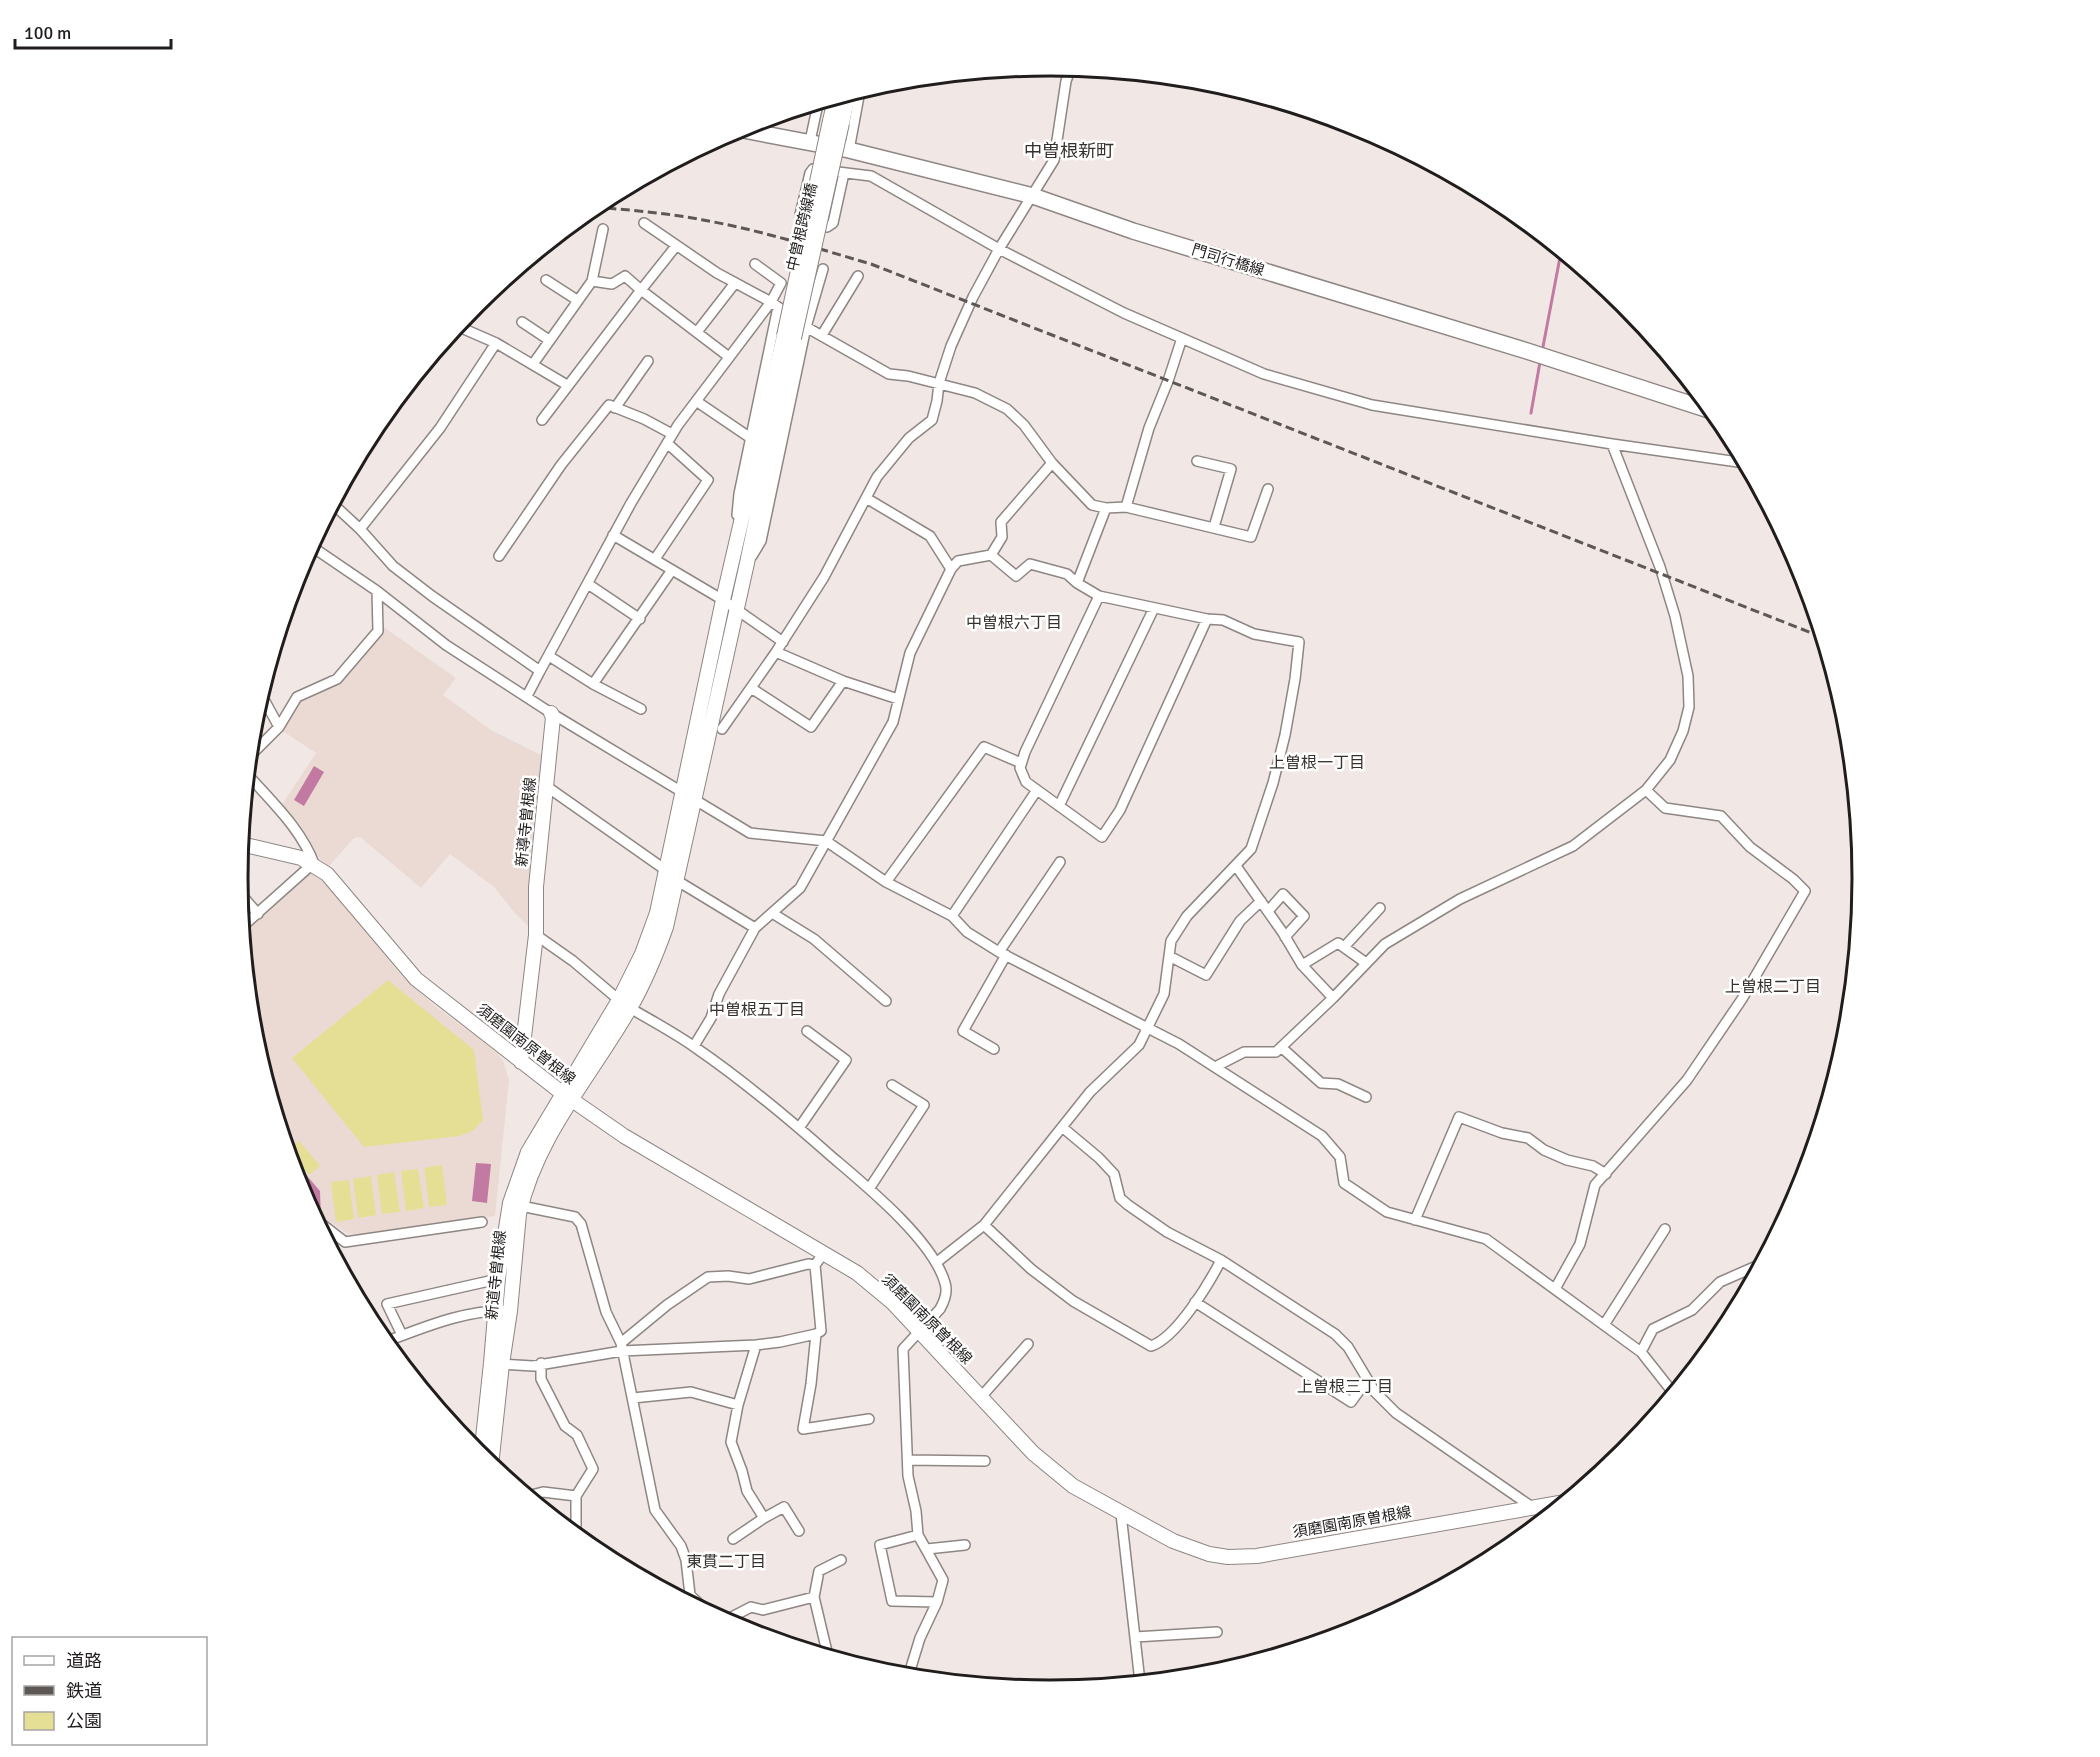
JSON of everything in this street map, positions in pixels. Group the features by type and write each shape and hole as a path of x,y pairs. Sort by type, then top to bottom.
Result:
{"main road":[{"path":"836,122 844,103"},
{"path":"835,106 836,122"},
{"name":"中曽根跨線橋","path":"789,337 836,122"},
{"name":"門司行橋線","path":"758,132 849,150 1033,196 1133,231 1698,406"},
{"path":"671,876 681,792 723,600 789,337"},
{"path":"566,1097 625,1004 671,876 694,799 747,563 789,337"},
{"name":"新導寺曽根線","path":"536,936 536,887 554,717 551,713"},
{"name":"須磨園南原曽根線","path":"249,846 301,858 327,874 416,979 521,1062 566,1097 624,1136 857,1273 892,1302 1033,1453 1073,1486 1173,1541 1209,1554 1228,1557 1257,1556 1551,1504"},
{"path":"521,1062 536,936"},
{"name":"新道寺曽根線","path":"483,1446 497,1364 510,1311 521,1206 538,1156 560,1116 566,1097"},
{"name":"新道寺曽根線","path":"492,1454 497,1364 498,1279 510,1203 528,1152 566,1097"}],"street":[{"path":"722,729 783,642 824,578 877,477 903,444 932,420 939,383 951,345 973,297 999,249 1054,160 1068,77"},
{"path":"849,150 858,100"},
{"path":"810,141 816,112"},
{"path":"844,173 833,223 827,227 802,221 800,215 813,169 871,176 999,249 1124,313 1264,374 1372,405 1735,462"},
{"path":"644,223 717,273 889,374 939,383 975,393 1007,409 1024,425 1052,463 1092,504 1106,508 1126,507 1251,537 1268,489"},
{"path":"533,364 592,281 603,229"},
{"path":"542,420 676,246"},
{"path":"734,554 739,494 752,439 775,305 782,282 755,264"},
{"path":"747,563 761,541 806,327 823,269"},
{"path":"592,281 612,284 625,276 640,290 729,357"},
{"path":"822,335 858,276"},
{"path":"546,280 577,300"},
{"path":"697,332 735,283"},
{"path":"527,696 613,535 670,438 729,357 775,305"},
{"path":"522,322 549,340"},
{"path":"466,330 496,343 567,385"},
{"path":"1126,507 1149,428 1182,338"},
{"path":"360,529 440,428 496,343"},
{"path":"615,408 648,362"},
{"path":"696,401 752,439"},
{"path":"499,556 561,465 609,405 644,419 670,438 708,480 656,559"},
{"path":"1215,1067 1244,1052 1276,1052 1385,944 1460,899 1573,846 1646,790 1670,760 1683,731 1689,706 1688,676 1675,616 1660,567 1612,444"},
{"path":"1197,461 1231,469 1214,527"},
{"path":"694,1046 711,1018 719,994 755,928 800,888 892,722 910,654 951,569 958,561 991,555 1002,537 1001,522 1052,463"},
{"path":"866,498 930,537 951,569"},
{"path":"1077,584 1106,508"},
{"path":"339,509 393,566 540,671"},
{"path":"613,535 723,600 783,642"},
{"path":"319,551 377,591 446,645 551,713 750,833 826,841 886,882 951,916 967,933 1003,954 1179,1044 1322,1136 1340,1157 1344,1183 1387,1212 1486,1239 1641,1352 1669,1388"},
{"path":"937,1262 984,1225 1090,1092 1139,1045 1164,994 1171,940 1187,916 1251,849 1273,783 1295,679 1299,642 1254,634 1223,620 1207,619 1099,596 1077,584 1067,574 1030,564 1016,576 991,555"},
{"path":"593,684 672,570"},
{"path":"588,584 640,619"},
{"path":"259,747 279,728 297,697 337,680 378,631 377,591"},
{"path":"1099,596 1025,752 1020,768 1026,782 1102,837 1120,810 1207,619"},
{"path":"1059,806 1154,608"},
{"path":"776,652 843,681 898,699"},
{"path":"549,656 593,684 641,709"},
{"path":"751,687 811,727 843,681"},
{"path":"267,705 279,728"},
{"path":"886,882 984,747 1021,763"},
{"path":"250,921 308,868 315,866 308,846 254,782"},
{"path":"546,786 671,876 755,928"},
{"path":"951,916 1037,790"},
{"path":"1555,1289 1580,1244 1595,1185 1687,1080 1742,999 1805,891 1750,847 1721,816 1665,808 1646,790"},
{"path":"994,1049 963,1031 1003,954 1059,862"},
{"path":"1236,866 1268,910 1302,965 1333,998"},
{"path":"1268,910 1283,894 1304,916 1285,937"},
{"path":"1169,956 1206,975 1240,921 1261,901"},
{"path":"249,904 258,914"},
{"path":"1344,947 1380,908"},
{"path":"772,913 814,939 886,1000"},
{"path":"536,936 573,961 625,1004 694,1046 731,1072 869,1189 926,1247 937,1262 945,1283 945,1296 940,1310 903,1349 908,1476 916,1511 918,1534 944,1580 937,1602 920,1638 911,1668"},
{"path":"1302,965 1338,943 1366,963"},
{"path":"799,1128 846,1060 807,1031"},
{"path":"1281,1047 1321,1083 1338,1084 1366,1097"},
{"path":"869,1189 924,1106 892,1085"},
{"path":"1415,1220 1459,1117 1502,1133 1528,1138 1544,1150 1567,1160 1593,1166 1606,1174"},
{"path":"1062,1126 1114,1174 1120,1198 1128,1205 1167,1232 1221,1260 1335,1334 1348,1347 1375,1392 1396,1413 1532,1507"},
{"path":"521,1206 575,1217 581,1224 606,1312 621,1347 655,1510 681,1546 686,1560 691,1596"},
{"path":"331,1233 345,1242 482,1221"},
{"path":"984,1225 1031,1269 1072,1301 1151,1346 1162,1342 1196,1302 1209,1284 1221,1260"},
{"path":"1604,1325 1665,1228"},
{"path":"497,1364 533,1366 621,1347 756,1345 816,1334 821,1331 815,1265 824,1253"},
{"path":"621,1347 667,1305 708,1278 728,1276 749,1280 808,1264 815,1265"},
{"path":"1641,1352 1653,1329 1692,1310 1720,1282 1751,1268"},
{"path":"402,1335 387,1304 498,1279"},
{"path":"1196,1302 1351,1402 1367,1380"},
{"path":"393,1339 434,1323 496,1310 510,1311"},
{"path":"816,1334 803,1430 869,1419"},
{"path":"981,1397 1028,1344"},
{"path":"756,1345 738,1405 730,1442 742,1471 747,1491 764,1518"},
{"path":"541,1363 542,1379 565,1426 577,1435 593,1469 576,1496 576,1525"},
{"path":"633,1398 691,1392 738,1405"},
{"path":"908,1460 985,1461"},
{"path":"536,1494 543,1492 576,1496"},
{"path":"733,1539 784,1507 799,1531"},
{"path":"1121,1514 1139,1675"},
{"path":"918,1534 880,1545 892,1601 937,1602"},
{"path":"927,1549 965,1545"},
{"path":"826,1648 814,1597 819,1571 842,1560"},
{"path":"735,1615 751,1607 763,1610 814,1597"},
{"path":"1135,1637 1217,1632"}],"shaded area":[{"path":"381,625 456,678 443,695 491,730 545,757 531,929 494,887 450,854 421,888 360,837 354,838 329,866 321,860 281,806 316,753 281,730 298,700 338,683 347,675 374,640"},
{"path":"314,766 324,772 304,806 294,800"},
{"path":"309,872 322,881 402,976 435,1006 498,1054 503,1061 509,1080 495,1216 359,1234 348,1234 324,1218 321,1211 320,1191 305,1173 275,1086 263,1035 255,983 250,925 284,897"},
{"path":"476,1163 491,1164 487,1203 472,1201"},
{"path":"305,1173 320,1191 321,1211"}],"green space":[{"path":"388,980 474,1050 483,1120 473,1131 459,1136 364,1147 292,1058"},
{"path":"299,1141 320,1166 309,1175 302,1167 294,1145"},
{"path":"442,1165 447,1205 429,1207 424,1168"},
{"path":"418,1169 424,1208 406,1211 401,1171"},
{"path":"394,1172 400,1212 382,1214 377,1175"},
{"path":"371,1176 376,1215 358,1218 353,1179"},
{"path":"349,1180 354,1219 336,1222 331,1182"}],"waterway":[{"path":"1542,352 1560,260"},
{"path":"1531,413 1540,362"}],"railway":[{"path":"609,209 724,224 871,264 1813,633"}],"district":[{"name":"中曽根新町","path":"1069,151"},
{"name":"中曽根六丁目","path":"1014,622"},
{"name":"上曽根一丁目","path":"1317,762"},
{"name":"上曽根二丁目","path":"1773,986"},
{"name":"中曽根五丁目","path":"757,1009"},
{"name":"上曽根三丁目","path":"1345,1386"},
{"name":"東貫二丁目","path":"726,1561"}]}
